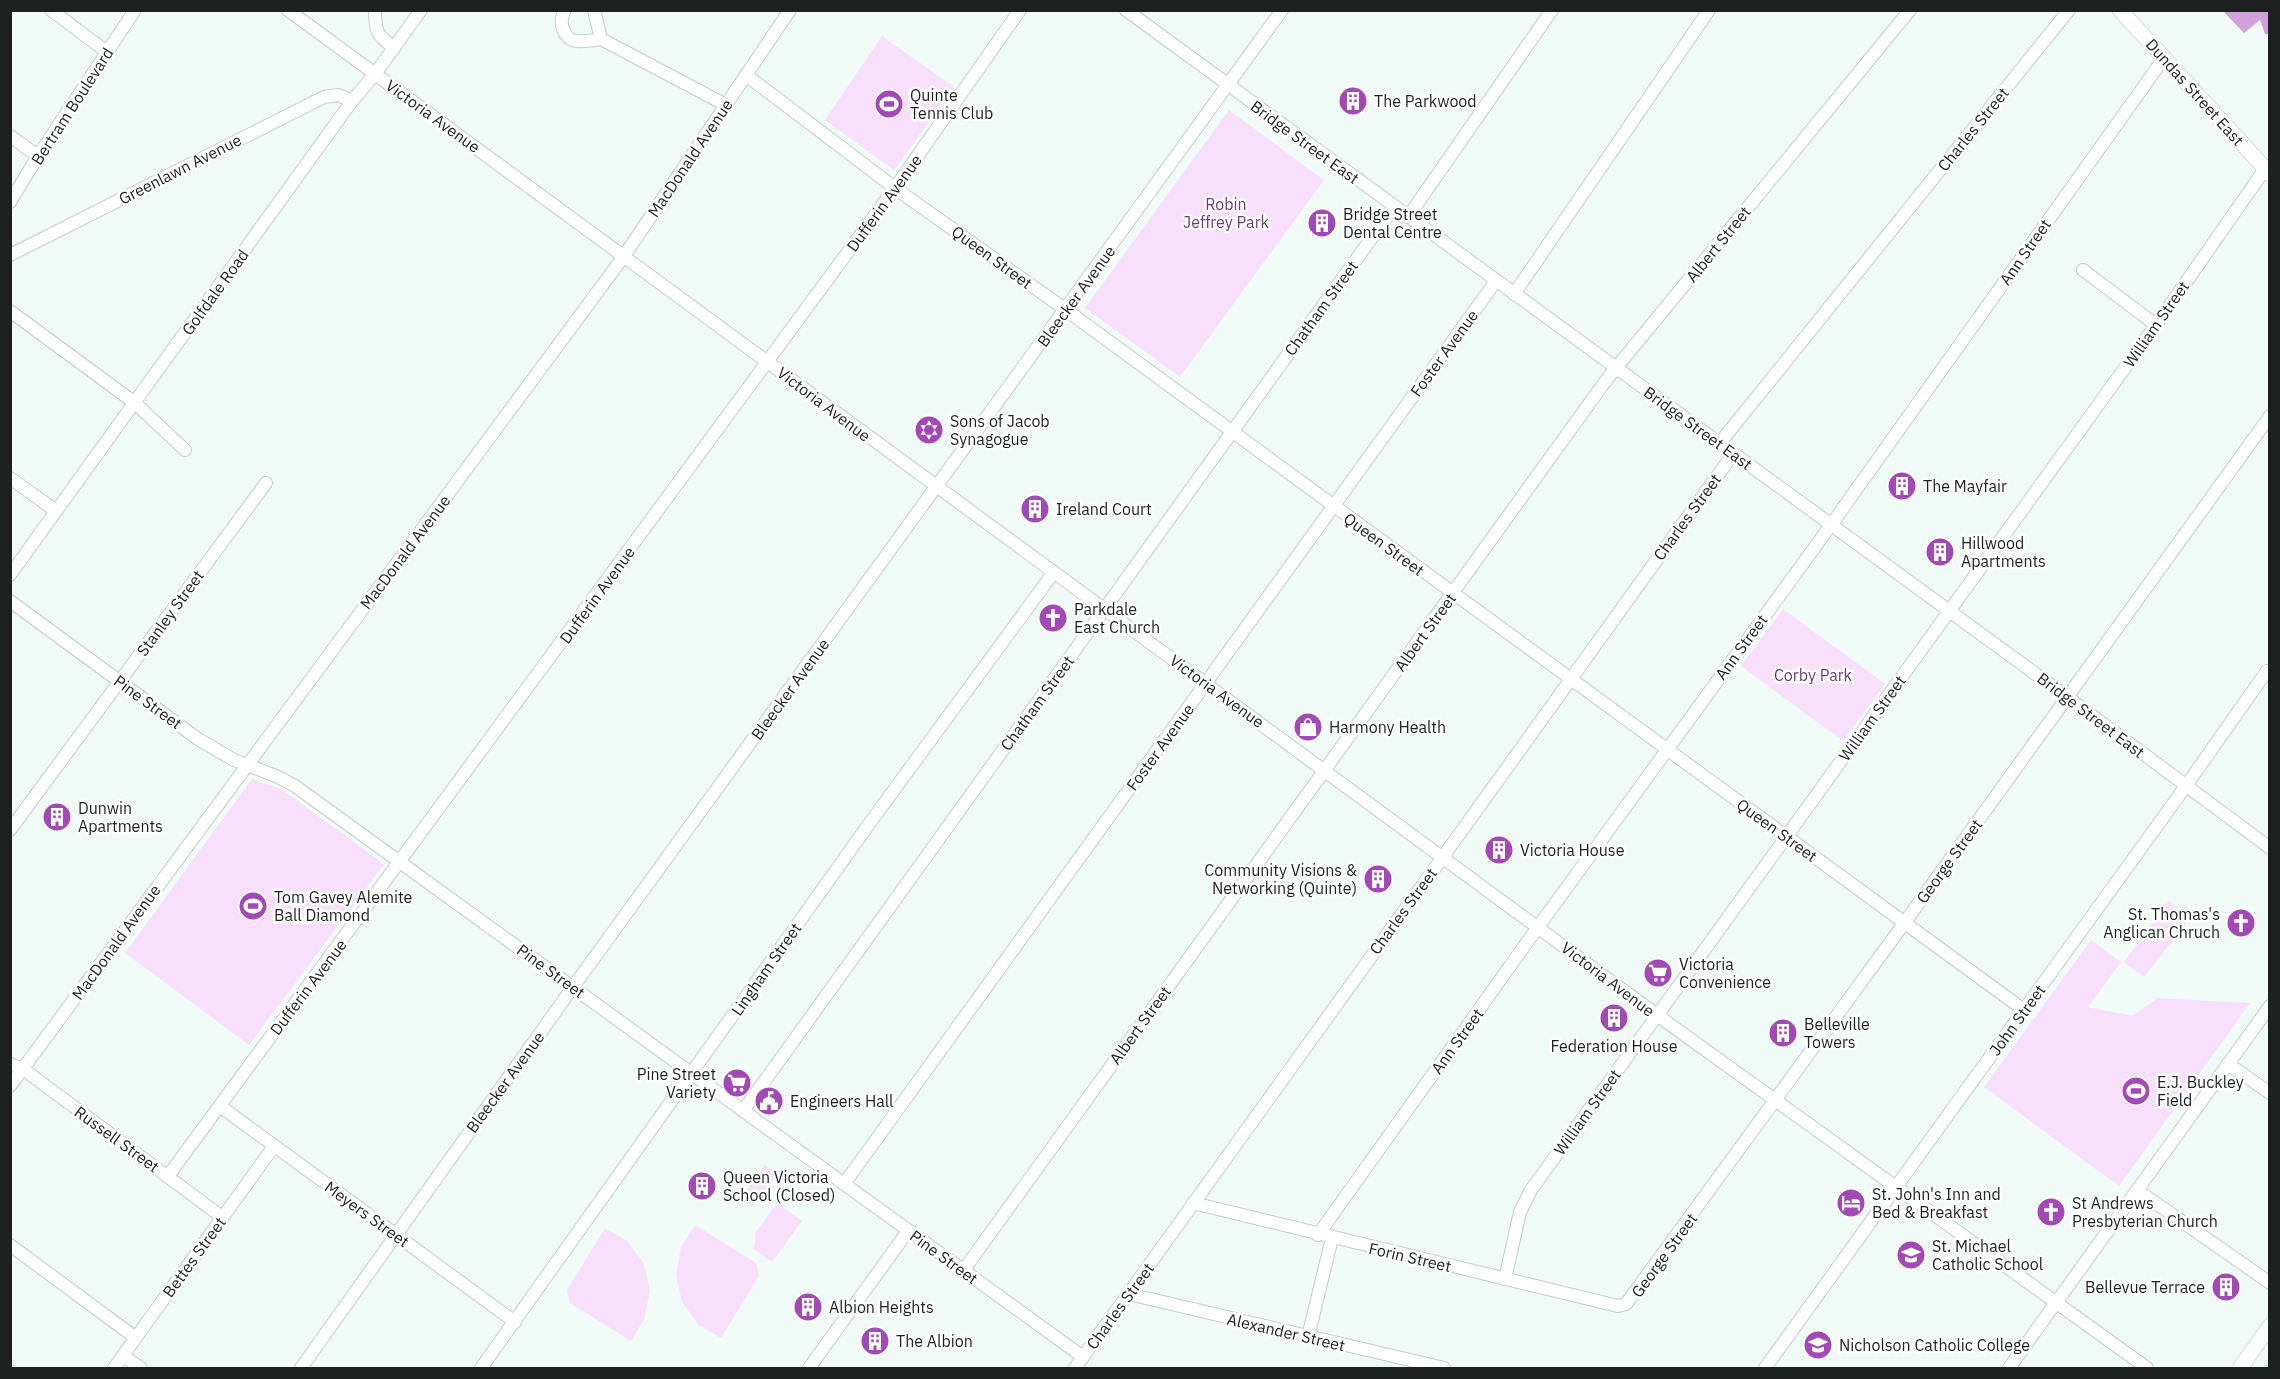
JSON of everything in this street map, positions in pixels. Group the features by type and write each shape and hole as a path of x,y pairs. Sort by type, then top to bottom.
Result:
{"main road":[{"name":"Dundas Street East","path":"2120,10 2267,172"},
{"path":"2240,1368 2270,1326"}],"street":[{"path":"51,10 107,52"},
{"name":"Bertram Boulevard","path":"10,202 135,10"},
{"name":"Victoria Avenue","path":"288,10 1657,1015 2147,1368"},
{"path":"375,10 375,29 381,38 394,48"},
{"name":"Golfdale Road","path":"10,575 352,101 375,74 421,10"},
{"path":"565,10 561,21 563,30 571,40 579,42 602,39 726,105"},
{"path":"594,10 602,39"},
{"name":"MacDonald Avenue","path":"10,1086 624,256 790,10"},
{"name":"Dufferin Avenue","path":"168,1176 896,189 1020,10"},
{"name":"Bridge Street East","path":"1126,10 2067,697 2270,848"},
{"name":"Bleecker Avenue","path":"301,1368 573,987 1282,10"},
{"path":"1408,217 1552,10"},
{"path":"1514,294 1709,10"},
{"name":"Albert Street","path":"963,1271 1616,368 1910,10"},
{"name":"Charles Street","path":"1719,444 2068,10"},
{"name":"Ann Street","path":"1318,1235 1538,927 1831,525 2164,58"},
{"name":"Queen Street","path":"746,75 896,189 1066,310 2024,1010"},
{"name":"Greenlawn Avenue","path":"10,255 324,97 338,95 352,101"},
{"path":"10,136 38,156"},
{"name":"William Street","path":"1505,1279 1524,1201 2267,172"},
{"name":"Chatham Street","path":"743,1111 1394,207"},
{"path":"2083,270 2156,325"},
{"name":"Foster Avenue","path":"844,1184 1496,281"},
{"path":"10,311 135,403 185,450"},
{"name":"George Street","path":"1626,1304 1632,1300 2270,416"},
{"name":"Charles Street","path":"1075,1368 1732,454"},
{"path":"10,478 56,511"},
{"name":"Stanley Street","path":"10,831 266,483"},
{"name":"Lingham Street","path":"481,1368 869,824 1054,572"},
{"name":"Pine Street","path":"10,601 198,739 219,752 295,786 1083,1357"},
{"name":"John Street","path":"1765,1368 2267,671"},
{"path":"2009,1368 2270,1006"},
{"name":"Russell Street","path":"10,1064 23,1069 222,1217"},
{"path":"2229,1064 2270,1093"},
{"name":"Meyers Street","path":"220,1106 515,1322"},
{"name":"Bettes Street","path":"114,1368 274,1146"},
{"path":"2137,1190 2270,1283"},
{"name":"Forin Street","path":"1194,1203 1318,1235 1618,1306 1626,1304"},
{"path":"809,1368 908,1231"},
{"path":"1308,1337 1332,1238"},
{"path":"10,1245 136,1338"},
{"name":"Alexander Street","path":"1129,1293 1444,1368"},
{"path":"123,1356 141,1368"}],"green space":[{"name":"Quinte Tennis Club","path":"882,36 954,87 894,170 825,120"},
{"name":"Robin Jeffrey Park","path":"1229,110 1324,180 1180,377 1085,308"},
{"name":"Corby Park","path":"1783,609 1885,684 1843,741 1741,666"},
{"path":"252,779 281,789 384,864 249,1045 125,953"},
{"path":"2169,901 2190,918 2144,977 2124,962"},
{"path":"2091,940 2121,962 2088,1007 2133,1016 2157,998 2250,1003 2119,1186 1984,1087"},
{"path":"765,1165 777,1174 753,1207 741,1198"},
{"path":"777,1203 802,1221 772,1262 754,1249 756,1232"},
{"path":"695,1225 756,1263 759,1276 721,1338 699,1325 682,1302 676,1275 681,1247"},
{"path":"605,1228 627,1241 644,1264 650,1291 644,1319 631,1341 570,1303 567,1290"}],"shaded area":[{"path":"2223,11 2269,11 2269,34 2265,34 2260,20 2244,33"}],"place":[{"name":"The Parkwood","path":"1353,101"},
{"name":"Quinte Tennis Club","path":"889,104"},
{"name":"Bridge Street Dental Centre","path":"1322,223"},
{"name":"Sons of Jacob Synagogue","path":"929,430"},
{"name":"The Mayfair","path":"1902,486"},
{"name":"Ireland Court","path":"1035,509"},
{"name":"Hillwood Apartments","path":"1940,552"},
{"name":"Parkdale East Church","path":"1053,618"},
{"name":"Harmony Health","path":"1308,727"},
{"name":"Dunwin Apartments","path":"57,817"},
{"name":"Victoria House","path":"1499,850"},
{"name":"Community Visions & Networking (Quinte)","path":"1378,879"},
{"name":"Tom Gavey Alemite Ball Diamond","path":"253,906"},
{"name":"St. Thomas's Anglican Chruch","path":"2241,923"},
{"name":"Victoria Convenience","path":"1658,973"},
{"name":"Federation House","path":"1614,1018"},
{"name":"Belleville Towers","path":"1783,1033"},
{"name":"Pine Street Variety","path":"737,1083"},
{"name":"E.J. Buckley Field","path":"2136,1091"},
{"name":"Engineers Hall","path":"769,1101"},
{"name":"Queen Victoria School (Closed)","path":"702,1186"},
{"name":"St. John's Inn and Bed & Breakfast","path":"1851,1203"},
{"name":"St Andrews Presbyterian Church","path":"2051,1212"},
{"name":"St. Michael Catholic School","path":"1911,1255"},
{"name":"Bellevue Terrace","path":"2226,1287"},
{"name":"Albion Heights","path":"808,1307"},
{"name":"The Albion","path":"875,1341"},
{"name":"Nicholson Catholic College","path":"1818,1345"}]}
